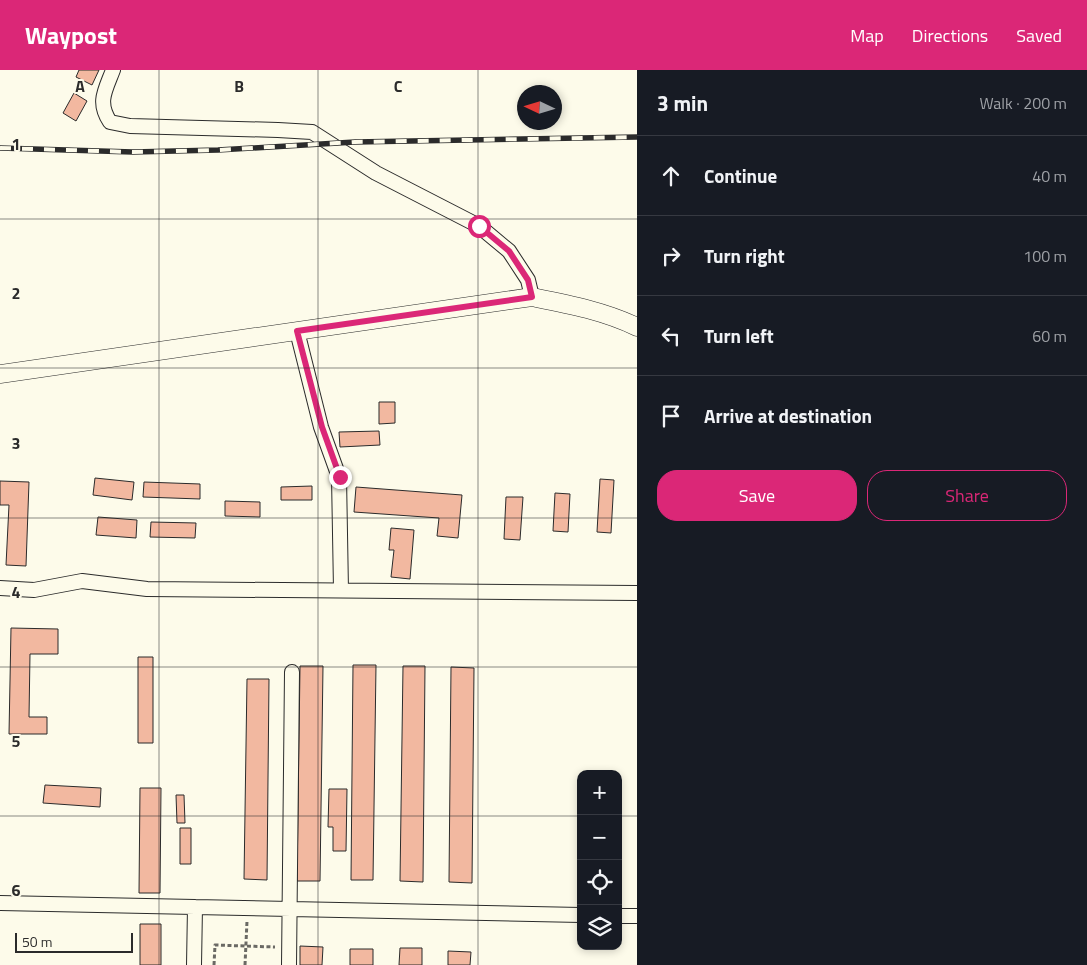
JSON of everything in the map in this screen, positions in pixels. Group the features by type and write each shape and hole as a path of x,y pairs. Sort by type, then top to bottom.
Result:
{"street":[{"path":"112,70 102,97 103,112 110,122 130,126 312,132 376,173 479,226 509,251 528,280 532,297"},
{"path":"0,374 532,297 576,306 621,319 637,326"},
{"path":"297,331 322,427 340,477 341,590"},
{"path":"0,588 34,590 82,581 147,589 637,594"},
{"path":"289,965 292,672"},
{"path":"0,903 577,915"},
{"path":"194,965 195,907"},
{"path":"622,916 637,916"}],"path":[{"path":"245,965 247,908"},
{"path":"214,965 215,945 275,946"}],"building":[{"path":"79,70 99,70 92,85 76,77"},
{"path":"74,93 87,101 76,121 63,113"},
{"path":"379,402 395,402 395,423 379,424"},
{"path":"379,431 380,445 340,447 339,432"},
{"path":"95,478 134,482 132,500 93,495"},
{"path":"600,479 614,480 611,533 597,532"},
{"path":"0,481 29,482 26,566 6,565 9,505 0,505"},
{"path":"144,482 200,484 200,499 143,497"},
{"path":"312,486 312,500 281,500 281,487"},
{"path":"356,487 462,495 458,538 437,536 439,518 354,512"},
{"path":"555,493 570,494 568,532 553,531"},
{"path":"506,497 523,497 520,540 504,539"},
{"path":"225,501 260,502 260,517 225,516"},
{"path":"98,517 137,520 136,538 96,535"},
{"path":"151,522 196,523 195,538 150,537"},
{"path":"391,528 414,530 410,579 391,577 394,550 389,550"},
{"path":"11,628 58,629 58,654 30,654 29,717 47,717 47,734 9,734"},
{"path":"138,657 153,657 153,743 138,743"},
{"path":"353,665 376,665 373,880 351,880"},
{"path":"300,666 323,666 320,881 297,881"},
{"path":"403,666 425,666 423,882 400,881"},
{"path":"451,667 474,668 472,883 449,882"},
{"path":"247,679 269,679 267,880 244,879"},
{"path":"45,785 101,788 100,807 43,803"},
{"path":"140,788 161,788 160,893 139,893"},
{"path":"329,789 347,789 346,851 333,851 333,827 328,827"},
{"path":"176,795 184,795 185,823 177,823"},
{"path":"180,828 191,828 191,864 180,864"},
{"path":"140,924 161,924 161,965 140,965"},
{"path":"300,946 323,947 322,965 300,965"},
{"path":"400,948 422,948 422,965 399,965"},
{"path":"350,949 373,949 373,965 350,965"},
{"path":"448,951 471,952 470,965 448,965"}],"railway":[{"path":"0,148 133,152 218,150 355,142 637,137"}],"route":[{"path":"340,477 322,427 297,331 532,297 528,280 509,251 479,226"}]}
